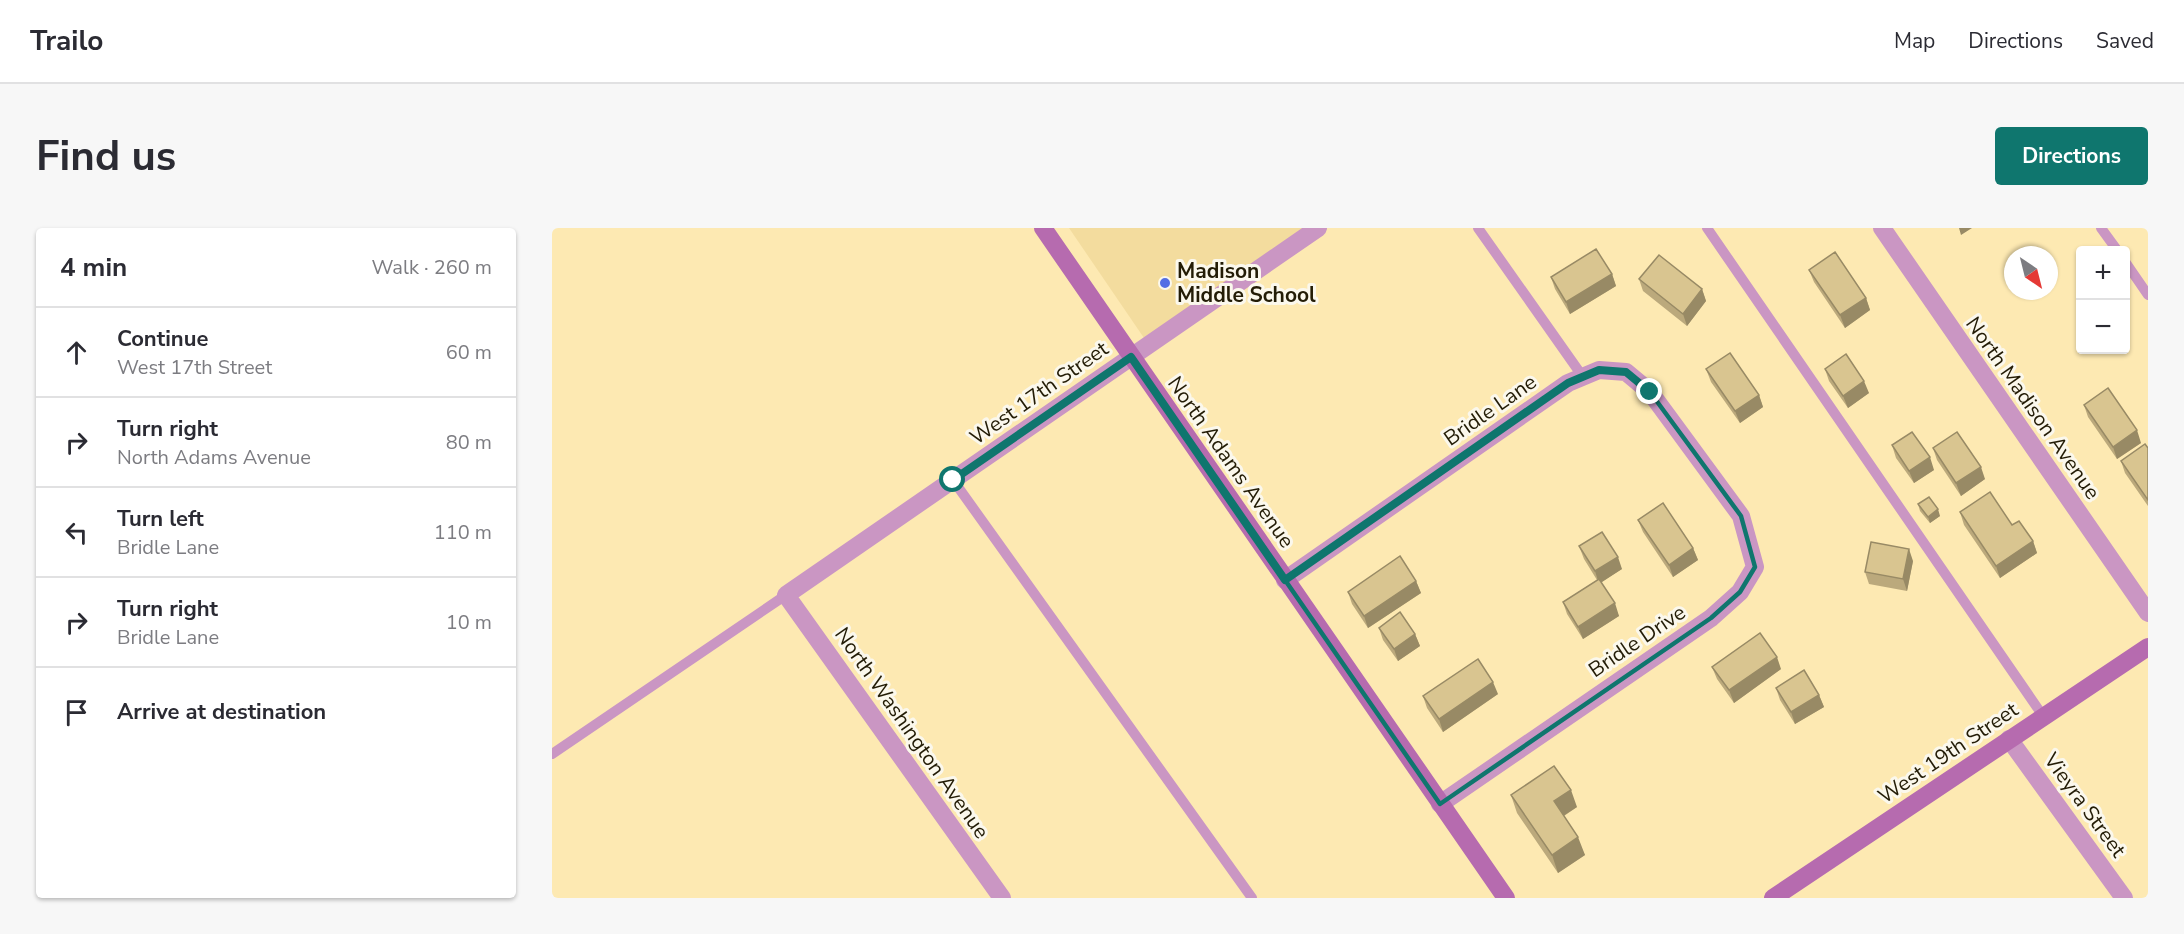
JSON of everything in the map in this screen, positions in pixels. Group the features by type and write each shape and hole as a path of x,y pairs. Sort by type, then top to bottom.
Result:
{"street":[{"name":"North Adams Avenue","path":"1043,228 1506,898"},
{"name":"West 17th Street","path":"786,595 1318,228"},
{"name":"North Madison Avenue","path":"1882,228 2148,613"},
{"name":"Bridle Lane","path":"1285,580 1568,383 1599,370 1626,372 1650,392 1706,467"},
{"name":"Bridle Drive","path":"1440,804 1712,618 1740,592 1755,567 1741,516 1706,467"},
{"name":"North Washington Avenue","path":"786,595 1002,898"},
{"name":"West 19th Street","path":"1773,898 2148,647"},
{"name":"Vieyra Street","path":"2009,739 2124,898"}],"lane":[{"path":"1478,228 1583,377"},
{"path":"1707,228 2043,716"},
{"path":"2101,228 2114,246"},
{"path":"2130,269 2148,295"},
{"path":"953,480 1252,898"},
{"path":"552,754 786,595"}],"highlighted area":[{"path":"1599,370 1626,372 1650,392 1741,516 1755,567 1740,592 1711,618 1440,804 1285,580 1568,383"}],"shaded area":[{"name":"Madison Middle School","path":"1069,228 1304,228 1144,338"}],"building":[{"path":"1596,249 1612,274 1566,302 1551,277"},
{"path":"1835,252 1866,298 1840,315 1809,270"},
{"path":"1659,255 1702,289 1683,314 1639,279"},
{"path":"1730,353 1759,395 1735,411 1706,369"},
{"path":"1846,354 1864,381 1843,396 1825,369"},
{"path":"2108,388 2137,430 2113,447 2084,405"},
{"path":"1912,432 1930,457 1909,471 1892,445"},
{"path":"1957,432 1981,467 1956,483 1933,448"},
{"path":"2145,444 2148,448 2148,500 2121,461"},
{"path":"1990,492 2012,525 2019,521 2033,541 1996,566 1960,512"},
{"path":"1929,497 1938,509 1928,517 1918,504"},
{"path":"1663,503 1693,548 1669,565 1638,520"},
{"path":"1602,532 1618,557 1595,571 1579,546"},
{"path":"1871,542 1909,549 1903,579 1865,572"},
{"path":"1400,556 1416,581 1364,616 1348,592"},
{"path":"1599,579 1615,603 1578,627 1563,602"},
{"path":"1400,612 1415,634 1394,649 1379,628"},
{"path":"1760,633 1777,657 1729,690 1712,667"},
{"path":"1478,659 1493,682 1439,719 1423,696"},
{"path":"1804,670 1819,695 1791,712 1776,688"},
{"path":"1554,766 1571,790 1554,801 1578,837 1552,855 1511,795"}],"place":[{"name":"Madison Middle School","path":"1165,283"}],"route":[{"path":"953,480 1131,357 1285,580 1568,383 1599,370 1626,372 1650,392"}]}
